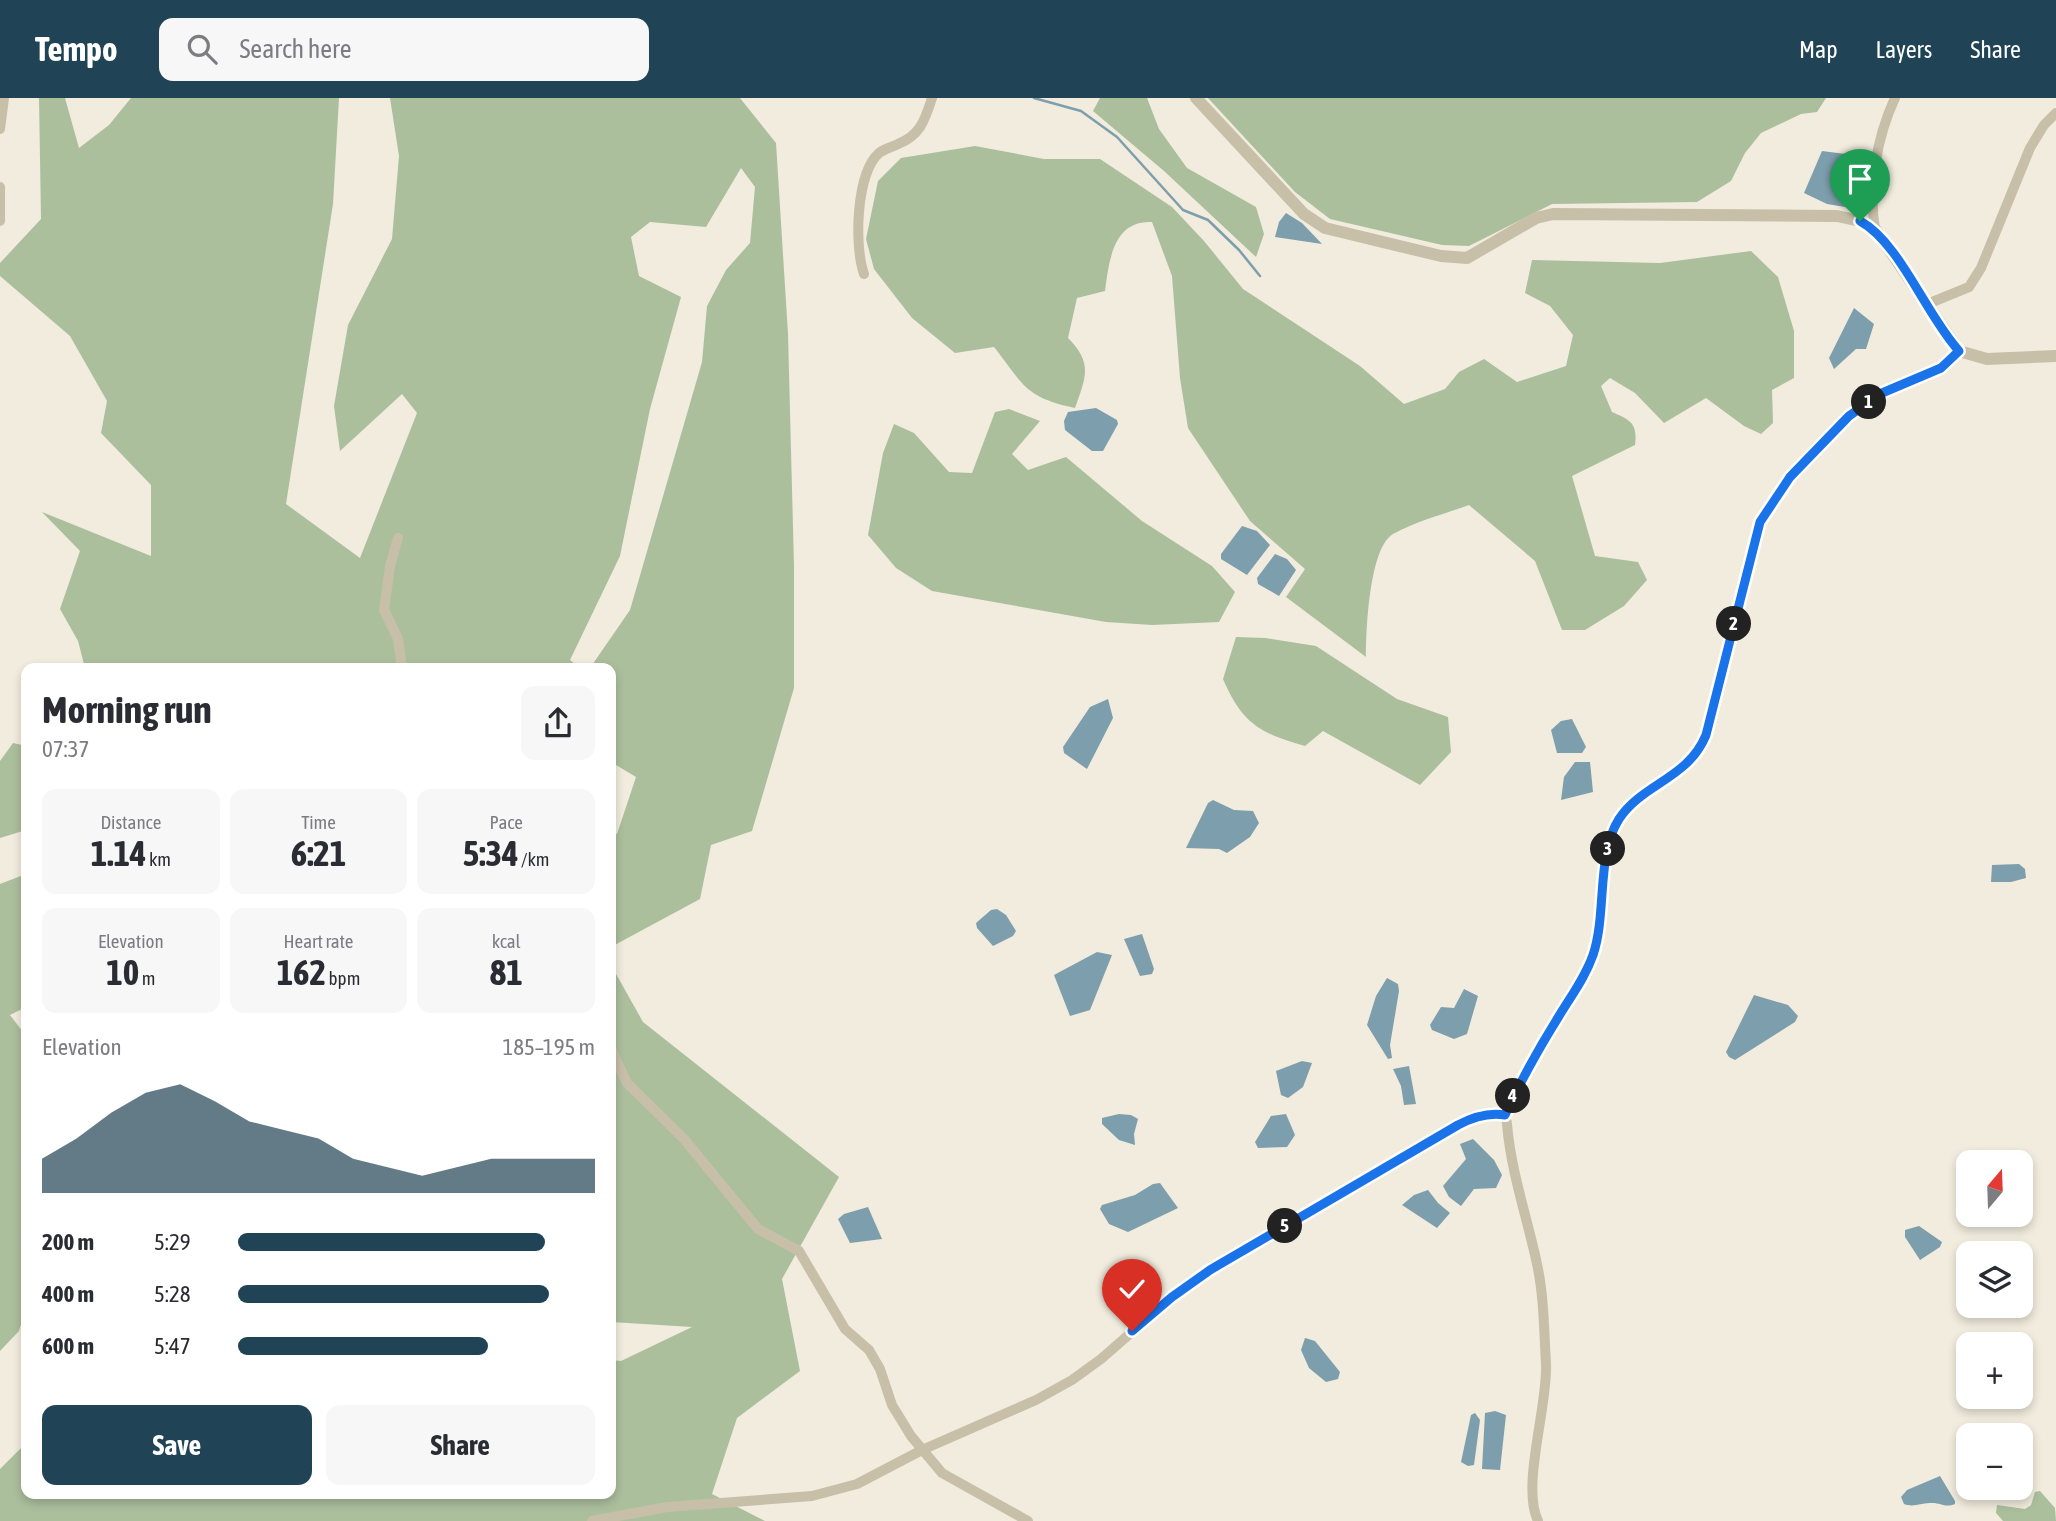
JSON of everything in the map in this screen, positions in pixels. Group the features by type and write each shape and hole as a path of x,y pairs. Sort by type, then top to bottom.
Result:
{"street":[{"path":"0,129 4,98"},
{"path":"864,274 858,258 857,232 868,166 880,151 908,140 922,129 932,98"},
{"path":"1196,98 1304,214 1325,228 1441,256 1467,258 1536,218 1553,214 1827,215 1860,221 1875,229"},
{"path":"1895,98 1883,123 1877,151 1873,216 1875,229 1959,351 1987,359 2056,356"},
{"path":"1925,305 1969,287 1982,268 2031,148 2044,125 2056,113"},
{"path":"0,187 0,221"},
{"path":"1538,1521 1534,1513 1533,1489 1546,1373 1544,1332 1538,1266 1507,1142 1505,1115 1519,1083 1581,983 1592,957 1598,936 1608,850 1619,820 1628,808 1688,765 1699,751 1709,722 1760,522 1790,477 1849,416 1882,393 1941,368 1959,351"},
{"path":"398,538 390,566 384,610 398,639 401,663"},
{"path":"616,1060 627,1083 684,1139 758,1229 799,1251 845,1329 869,1350 880,1369 892,1405 922,1450 942,1473 1028,1521"},
{"path":"592,1521 667,1507 812,1496 857,1484 922,1450 1036,1400 1072,1380 1101,1359 1172,1297 1210,1270 1473,1117 1495,1113 1505,1115"}],"green space":[{"path":"39,98 65,98 79,148 109,125 131,98 339,98 333,204 286,504 360,558 417,413 402,394 340,451 334,406 348,325 392,239 399,156 390,98 740,98 776,143 788,334 794,688 752,831 711,845 700,899 616,944 616,834 636,777 616,765 616,663 593,663 630,610 702,362 707,306 726,270 750,243 755,187 741,168 706,227 650,222 631,237 639,276 681,297 650,409 620,556 570,660 574,663 84,663 78,641 60,609 80,551 42,512 151,556 151,485 101,433 107,401 70,336 0,276 0,263 41,219"},
{"path":"1100,98 1147,98 1159,129 1187,168 1256,207 1264,234 1256,257 1164,171 1093,111"},
{"path":"1208,98 1826,98 1817,112 1801,114 1761,133 1745,153 1731,181 1697,202 1552,204 1469,246 1442,245 1330,219 1295,192"},
{"path":"975,146 1044,159 1100,159 1172,207 1243,289 1360,366 1404,404 1445,389 1459,372 1484,359 1517,382 1566,366 1573,335 1550,306 1525,293 1532,260 1660,263 1751,251 1778,277 1794,331 1794,378 1772,390 1773,423 1761,434 1744,426 1706,398 1664,423 1635,393 1610,378 1601,386 1612,412 1628,420 1634,427 1635,445 1572,476 1595,556 1638,562 1647,580 1624,606 1585,630 1562,630 1535,561 1469,505 1411,525 1393,534 1385,542 1374,572 1366,657 1286,597 1305,569 1250,521 1188,428 1180,378 1172,276 1152,222 1139,223 1121,235 1111,255 1105,291 1077,298 1068,338 1081,355 1085,371 1075,408 1045,399 1027,388 994,347 955,353 912,318 874,269 866,239 878,181 901,158"},
{"path":"1009,409 1040,421 1012,454 1028,470 1066,457 1142,521 1212,566 1235,592 1219,622 1152,625 1106,622 932,591 896,568 868,535 883,453 894,424 914,433 949,472 972,473 995,412"},
{"path":"1236,637 1265,638 1316,646 1397,699 1448,717 1451,752 1420,785 1323,731 1305,746 1264,731 1237,706 1223,679"},
{"path":"13,743 21,745 21,832 0,838 0,761"},
{"path":"21,876 21,1010 10,1015 21,1029 21,1324 19,1331 0,1351 0,884"},
{"path":"616,974 643,1022 839,1177 782,1279 800,1371 737,1418 712,1494 765,1521 0,1521 0,1469 21,1448 21,1499 616,1499 616,1360 621,1361 692,1327 616,1322"},
{"path":"2040,1491 2055,1508 2056,1521 2003,1521 1996,1513 1997,1505 2025,1509 2031,1505 2035,1492"}],"water":[{"path":"1822,151 1861,156 1858,194 1851,208 1827,204 1804,193"},
{"path":"1286,213 1302,223 1322,244 1275,237 1279,222"},
{"path":"1854,308 1874,324 1866,349 1856,349 1834,369 1829,358"},
{"path":"1096,408 1117,420 1118,424 1103,451 1092,451 1065,430 1064,421 1068,412"},
{"path":"1242,526 1257,531 1270,545 1247,575 1221,559 1221,554"},
{"path":"1275,554 1287,559 1296,570 1279,596 1258,584 1257,578"},
{"path":"1108,699 1113,718 1087,769 1064,753 1063,747 1090,707"},
{"path":"1572,719 1586,747 1582,753 1557,753 1551,730 1561,721"},
{"path":"1575,762 1590,762 1593,792 1561,800 1564,777"},
{"path":"1213,800 1234,810 1253,811 1259,823 1250,837 1227,853 1219,849 1186,848 1208,803"},
{"path":"2019,864 2025,869 2026,878 2011,882 1991,882 1992,865"},
{"path":"997,909 1006,915 1016,931 1013,936 993,946 977,928 976,923 991,910"},
{"path":"1142,934 1154,969 1152,974 1140,976 1124,939"},
{"path":"1097,952 1112,955 1090,1010 1070,1016 1054,975"},
{"path":"1387,978 1398,984 1399,991 1390,1045 1392,1058 1388,1059 1367,1025 1376,996"},
{"path":"1464,989 1478,996 1467,1034 1454,1039 1432,1030 1430,1025 1441,1007 1454,1008"},
{"path":"1754,995 1788,1005 1798,1016 1795,1022 1735,1060 1726,1052"},
{"path":"1302,1061 1312,1063 1303,1087 1288,1098 1281,1095 1276,1071"},
{"path":"1409,1066 1416,1104 1404,1105 1401,1086 1393,1069"},
{"path":"1119,1114 1138,1119 1134,1134 1135,1145 1119,1140 1102,1124 1102,1118"},
{"path":"1286,1114 1295,1135 1287,1147 1258,1148 1255,1142 1271,1116"},
{"path":"1473,1139 1494,1160 1502,1175 1496,1188 1474,1189 1461,1206 1449,1197 1443,1186 1466,1159 1460,1144"},
{"path":"1160,1183 1178,1208 1128,1232 1109,1224 1100,1209 1102,1205 1135,1195 1153,1184"},
{"path":"1428,1190 1450,1213 1437,1228 1402,1205 1414,1195"},
{"path":"868,1207 882,1239 850,1243 838,1219 844,1214"},
{"path":"1919,1226 1942,1242 1940,1247 1920,1260 1905,1237 1905,1230"},
{"path":"1305,1338 1315,1341 1340,1372 1338,1379 1326,1382 1309,1368 1301,1350"},
{"path":"1495,1411 1506,1415 1500,1470 1482,1469 1485,1413"},
{"path":"1475,1413 1480,1420 1474,1465 1468,1466 1461,1462 1471,1415"},
{"path":"1940,1476 1955,1504 1904,1504 1901,1497 1907,1490"}],"waterway":[{"path":"1034,98 1081,111 1117,137 1183,210 1208,220 1239,250 1260,276"}],"route":[{"path":"1132,1331 1172,1297 1210,1270 1458,1125 1473,1117 1495,1113 1505,1115 1519,1083 1581,983 1592,957 1598,936 1608,850 1619,820 1628,808 1688,765 1699,751 1706,735 1760,522 1790,477 1849,416 1882,393 1912,378 1941,368 1959,351 1925,305 1887,244 1875,229 1860,221"}]}
